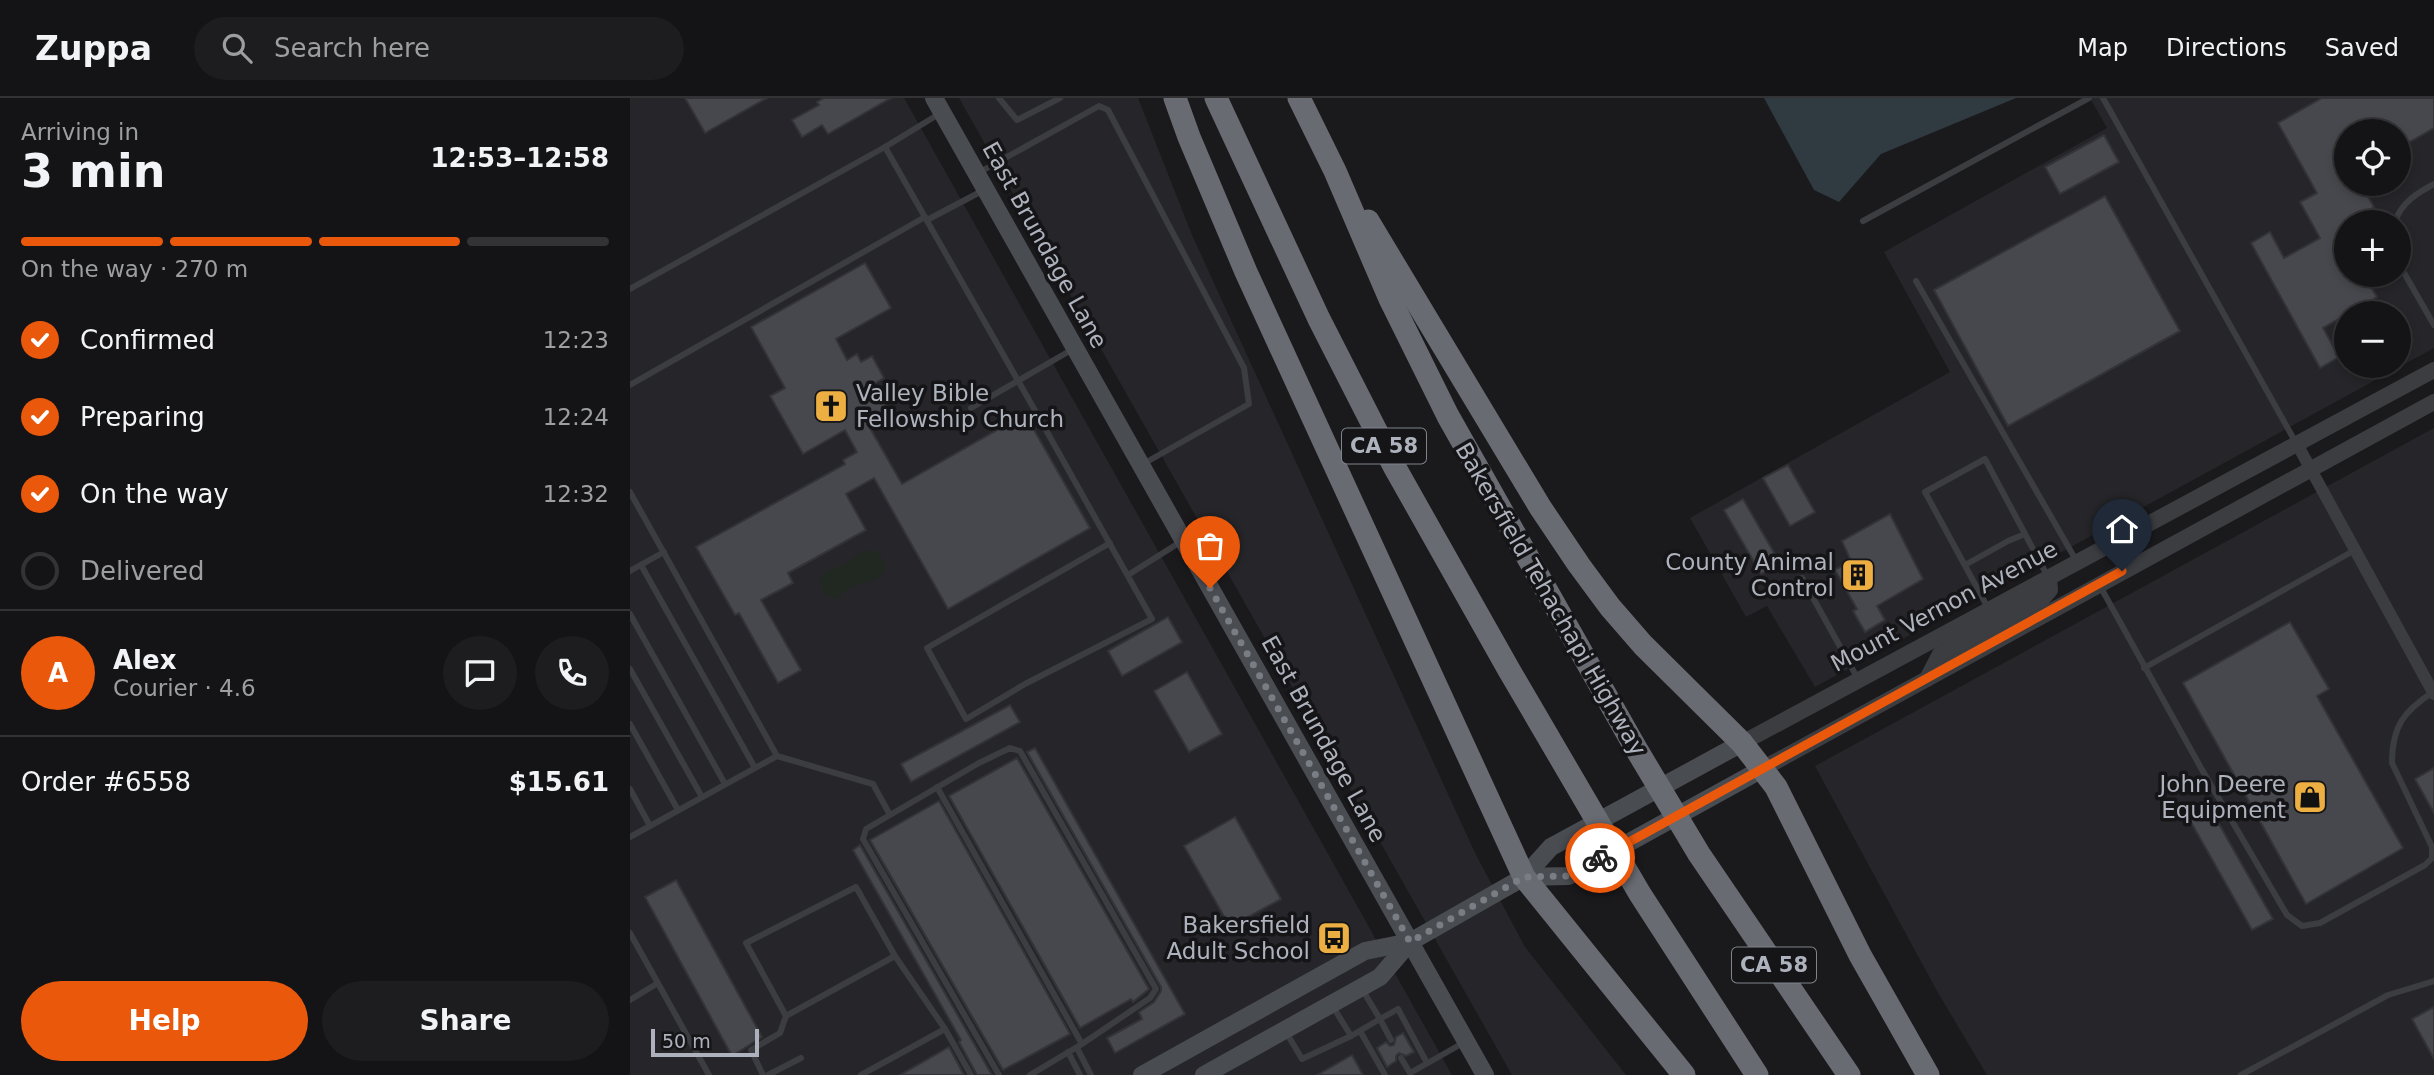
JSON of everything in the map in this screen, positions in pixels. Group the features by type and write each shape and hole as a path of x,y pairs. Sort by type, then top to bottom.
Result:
{"highway":[{"path":"1175,98 1246,272 1524,877 1684,1075"},
{"name":"CA 58","path":"1216,98 1320,318 1394,466 1640,894 1757,1075"},
{"name":"Bakersfield Tehachapi Highway","path":"1299,98 1335,172 1390,299 1448,416 1699,855 1849,1075"},
{"path":"1335,172 1385,246 1540,507 1579,565 1643,645 1742,743 1776,787 1860,955 1928,1075"}],"main road":[{"name":"East Brundage Lane","path":"938,105 1485,1075"},
{"name":"Mount Vernon Avenue","path":"1142,1075 1365,951 1410,942 1524,877 1551,847 1742,743"},
{"name":"Mount Vernon Avenue","path":"1524,877 1568,876 1762,769"},
{"name":"Mount Vernon Avenue","path":"1204,1075 1380,977 1410,942"}],"street":[{"name":"Mount Vernon Avenue","path":"1742,743 2434,370"},
{"name":"Mount Vernon Avenue","path":"1762,769 2434,402"},
{"path":"2297,444 2433,693"},
{"path":"1927,679 1940,654 2043,598 2050,590 2049,579"}],"lane":[{"path":"999,98 1017,120 1060,98"},
{"path":"1863,220 2089,98"},
{"path":"2103,98 2297,444"},
{"path":"630,289 885,147 938,105"},
{"path":"630,385 926,219 1099,106 1108,110 1244,368 1249,404 1141,465"},
{"path":"885,147 1019,380 1152,619 1024,684 966,719 927,648 1110,544"},
{"path":"2400,210 2414,195 2434,184"},
{"path":"1916,281 2077,564"},
{"path":"2411,285 2434,325"},
{"path":"971,408 1075,348"},
{"path":"1989,610 1925,492 1984,458 2049,579"},
{"path":"630,492 777,756 873,784 890,815"},
{"path":"1965,565 2025,534"},
{"path":"1128,575 1184,540"},
{"path":"2144,668 2355,550"},
{"path":"630,571 664,552"},
{"path":"641,565 755,768"},
{"path":"1802,578 1858,679"},
{"path":"2099,584 2144,668 2287,915 2302,926 2320,923 2425,865 2432,858 2432,847 2392,763 2392,751 2404,714 2433,693"},
{"path":"630,614 725,784"},
{"path":"630,669 702,797"},
{"path":"630,724 678,810"},
{"path":"999,1075 863,839 866,829 1010,748 1020,751 1156,989 1150,998 1030,1075"},
{"path":"630,837 777,756"},
{"path":"937,787 1079,1046 1091,1075"},
{"path":"630,789 650,825"},
{"path":"786,1016 746,943 856,887 895,956 945,1029 971,1075"},
{"path":"630,933 709,1075"},
{"path":"801,1058 765,1075 751,1050 780,1033 786,1016 895,956"},
{"path":"2241,1075 2388,995 2434,981"},
{"path":"630,1000 658,983"},
{"path":"1361,987 1391,1040"},
{"path":"1331,1004 1351,1036"},
{"path":"1284,1030 1302,1059 1351,1036 1398,1009 1427,1063"},
{"path":"861,1075 945,1029"},
{"path":"1360,1031 1385,1075"},
{"path":"1401,1058 1409,1074 1466,1042"},
{"path":"1068,1052 1080,1075"}],"shaded area":[{"path":"630,98 904,98 1452,1075 630,1075"},
{"path":"959,98 1138,98 1192,235 1475,853 1525,947 1626,1075 1512,1075"},
{"path":"1764,98 2016,98 1881,154 1839,202 1814,190"},
{"path":"2090,98 2434,98 2434,348 2411,361 2411,301 2334,301 2334,378 2379,378 1815,687 1767,606 1746,617 1690,518 1950,372 1884,252 2107,128"},
{"path":"2434,428 2434,1075 1987,1075 1937,991 1815,766"},
{"path":"873,550 878,553 886,568 879,578 850,587 837,599 825,595 819,581 824,574 859,554"}],"building":[{"path":"685,98 767,98 705,133"},
{"path":"824,98 891,98 828,134 822,125 802,137 792,120 819,105 817,102"},
{"path":"2322,98 2434,98 2434,128 2411,141 2411,119 2334,119 2334,196 2368,196 2374,207 2369,210 2334,210 2334,287 2371,287 2377,297 2370,301 2334,301 2334,322 2323,328 2334,348 2334,360 2320,368 2251,243 2270,232 2284,258 2320,238 2300,202 2317,193 2278,123"},
{"path":"2104,135 2119,162 2060,194 2045,167"},
{"path":"2105,196 2180,331 2008,426 1934,290"},
{"path":"865,263 891,308 836,339 847,360 857,354 861,362 872,356 884,378 874,384 892,415 870,428 902,484 1025,414 1090,528 948,609 874,478 846,494 866,530 788,573 793,583 761,600 801,670 778,683 739,613 735,615 696,547 845,464 843,460 857,452 845,430 803,454 770,396 785,388 751,327"},
{"path":"1788,465 1815,512 1790,526 1763,478"},
{"path":"1743,499 1780,563 1761,574 1724,510"},
{"name":"County Animal Control","path":"1890,514 1923,579 1877,606 1885,620 1865,632 1853,611 1857,609 1835,570 1851,561 1842,541"},
{"path":"1168,617 1182,642 1122,676 1108,651"},
{"name":"John Deere Equipment","path":"2290,622 2329,689 2317,696 2403,848 2306,904 2183,683"},
{"path":"1187,672 1222,734 1189,752 1154,691"},
{"path":"1010,705 1020,722 911,782 901,764"},
{"path":"1035,748 1185,1014 1115,1053 1107,1038 1142,1019 1139,1012 1154,1002 1161,987 1027,752"},
{"path":"1017,758 1149,989 1133,1002 1131,999 1080,1028 949,796"},
{"path":"2434,768 2434,813 2415,779"},
{"path":"939,801 1070,1034 1003,1070 870,840"},
{"path":"2207,803 2273,919 2252,930 2187,815"},
{"path":"1235,817 1281,899 1230,927 1184,846"},
{"path":"860,845 992,1075 977,1075 959,1042 961,1040 853,850"},
{"path":"676,880 762,1037 732,1056 645,897"},
{"path":"2434,1007 2434,1059 2412,1019"},
{"path":"1403,1033 1414,1052 1406,1056 1399,1053 1396,1061 1387,1067 1377,1048 1386,1042 1390,1046 1394,1045 1396,1037"},
{"path":"949,1047 964,1075 900,1075"},
{"path":"1352,1055 1363,1075 1317,1075"}],"way so far":[{"path":"1210,588 1410,942 1524,877 1568,876 1600,858"}],"place":[{"name":"Valley Bible Fellowship Church","path":"831,406"},
{"name":"County Animal Control","path":"1858,575"},
{"name":"John Deere Equipment","path":"2310,797"},
{"name":"Bakersfield Adult School","path":"1334,938"}],"route":[{"path":"1600,858 2122,571"}]}
